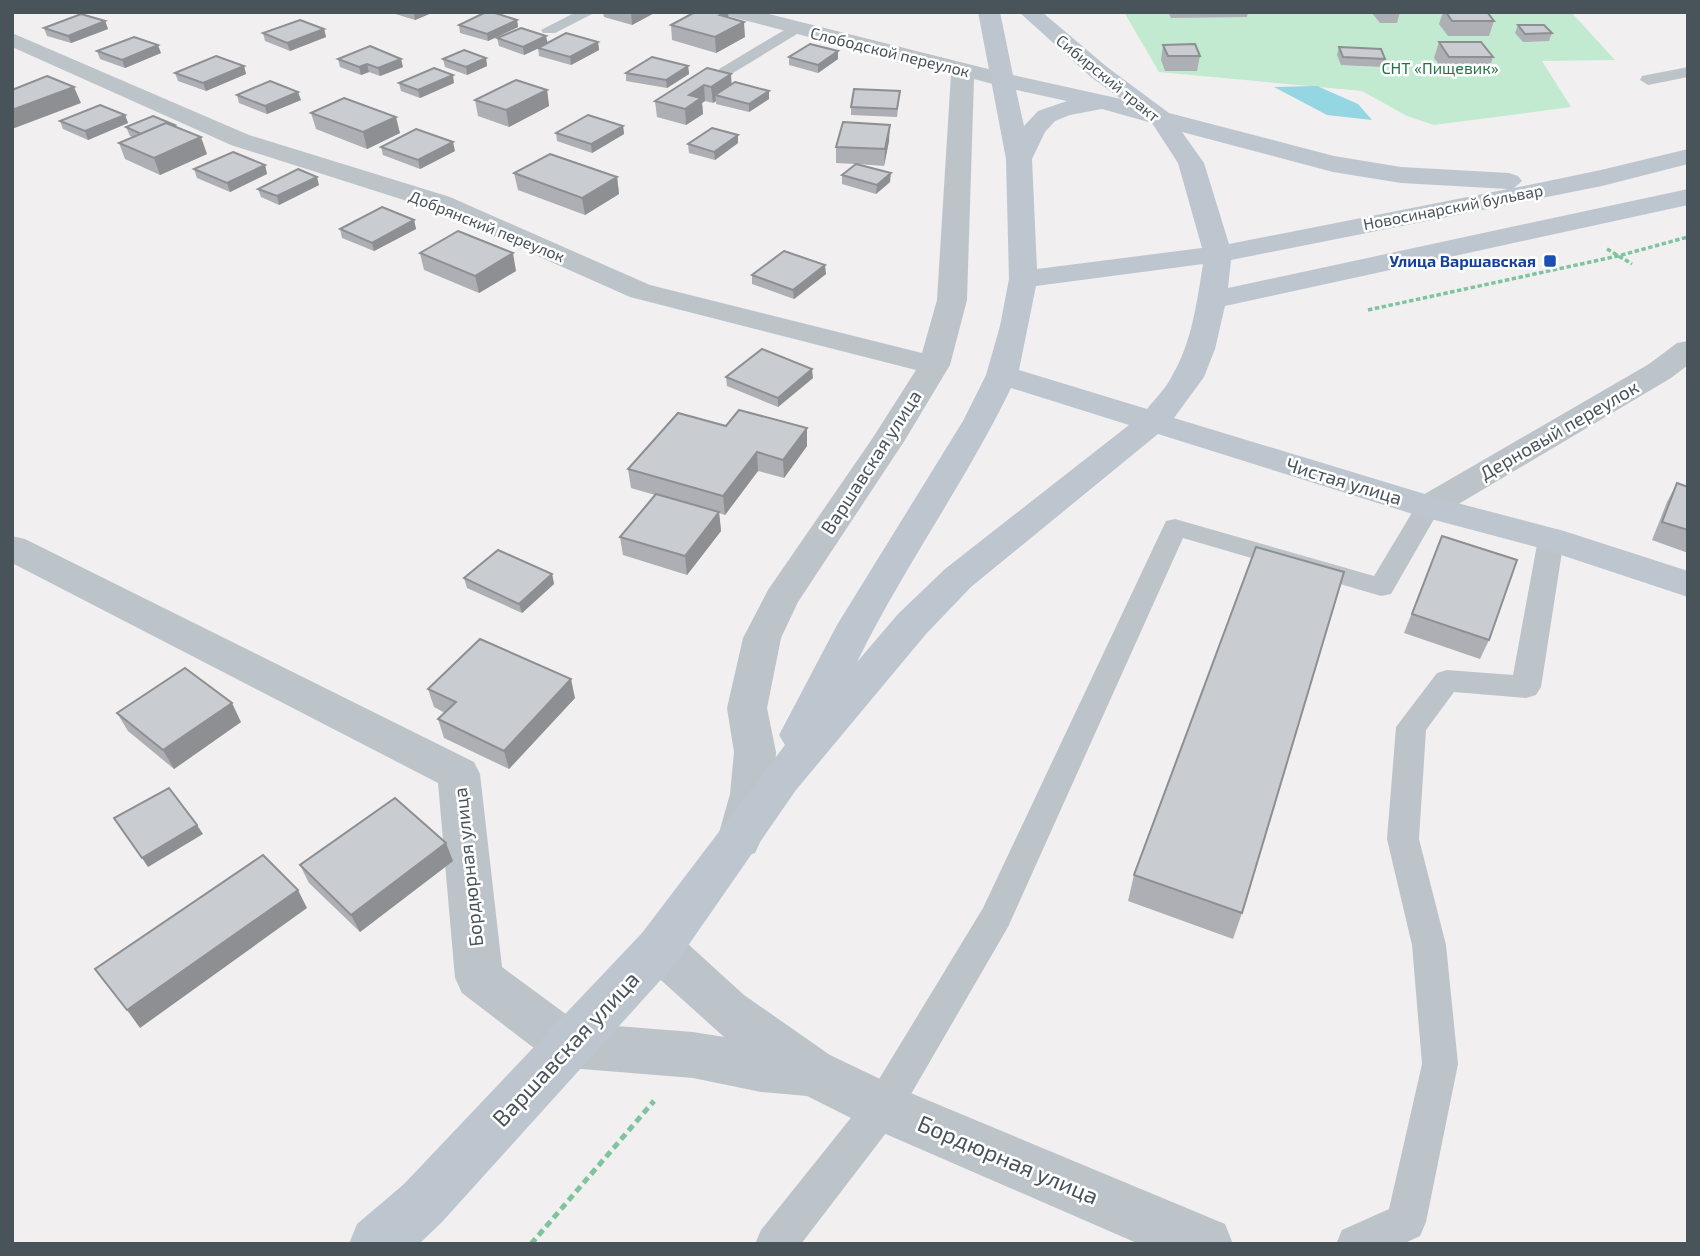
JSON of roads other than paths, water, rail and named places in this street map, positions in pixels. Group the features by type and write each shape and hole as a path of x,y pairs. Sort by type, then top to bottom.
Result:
{"main road":[{"path":"989,12 1019,159 1023,279 1002,375"},
{"name":"Сибирский тракт","path":"1029,12 1099,72 1159,116 1191,163 1218,254 1212,300 1200,349 1188,377 1156,420"},
{"path":"1004,80 1105,102 1267,148 1373,171 1502,181 1602,177"},
{"path":"1019,159 1031,131 1051,112 1105,102"},
{"name":"Новосинарский бульвар","path":"1023,279 1218,254 1602,177 1688,156"},
{"name":"Новосинарский бульвар","path":"1212,300 1688,197"},
{"name":"Чистая улица","path":"1002,375 1156,420 1428,507 1552,539 1688,584"},
{"name":"Варшавская улица","path":"780,778 818,696 856,625 932,503 1002,375"},
{"name":"Варшавская улица","path":"377,1244 423,1203 659,948 780,778 912,624 958,578 1055,497 1103,464 1156,420"}],"street":[{"name":"Слободской переулок","path":"735,12 1004,80"},
{"name":"Добрянский переулок","path":"12,39 240,141 441,203 640,291 934,365"},
{"name":"Варшавская улица","path":"739,839 751,794 755,752 747,708 762,638 781,599 888,440 934,365 952,300 963,70"},
{"name":"Дерновый переулок","path":"1428,507 1660,371 1688,350"},
{"name":"Бордюрная улица","path":"12,548 458,774 479,978 569,1045 693,1055 761,1068 812,1072"},
{"name":"Бордюрная улица","path":"659,948 727,1011 812,1072 883,1107 1205,1244"}],"lane":[{"path":"549,30 589,12"},
{"path":"727,69 796,28"},
{"path":"1648,80 1688,72"},
{"path":"775,1244 883,1107 996,917 1175,527 1381,587 1428,507"},
{"path":"1356,1244 1406,1222 1440,1064 1429,945 1403,839 1411,727 1447,681 1526,687 1552,539"}],"water":[{"path":"1317,86 1358,104 1372,120 1327,115 1274,87"}],"place":[{"name":"Улица Варшавская","path":"1550,261"}],"park label":[{"name":"СНТ «Пищевик»","path":"1440,68"}]}
